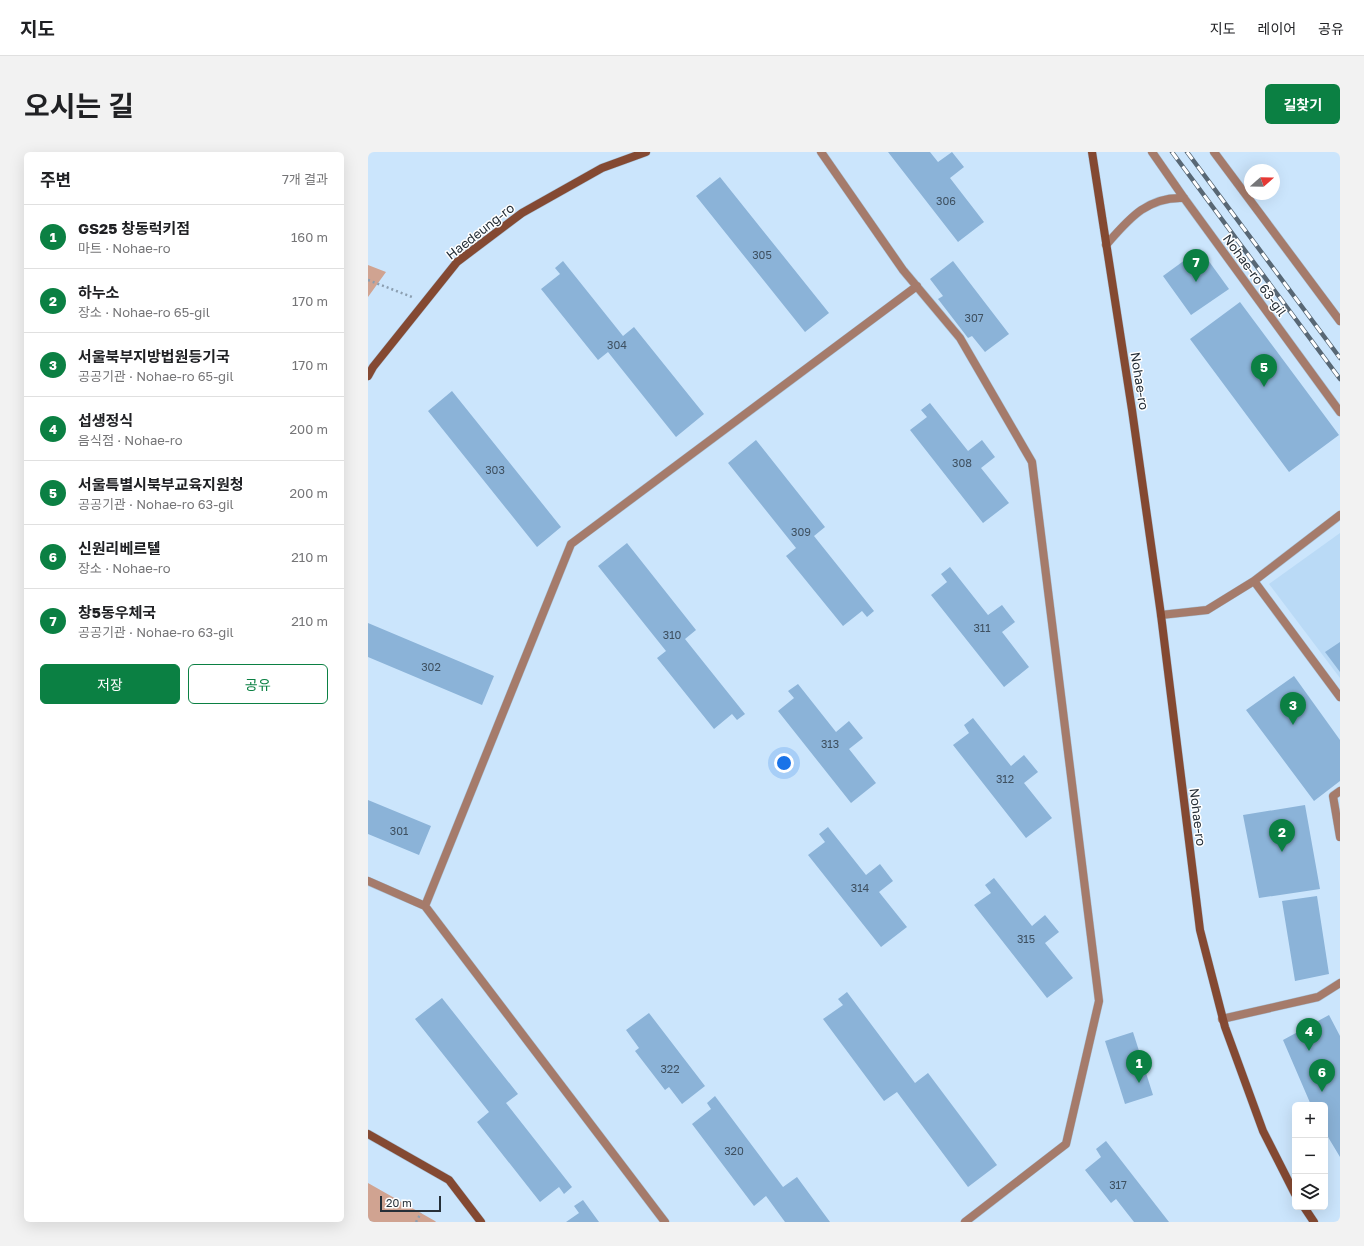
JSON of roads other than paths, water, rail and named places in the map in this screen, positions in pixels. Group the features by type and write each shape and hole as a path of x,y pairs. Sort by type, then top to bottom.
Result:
{"main road":[{"name":"Haedeung-ro","path":"368,376 373,367 457,262 522,213 602,168 646,152"},
{"name":"Nohae-ro","path":"1092,152 1132,410 1161,615 1200,930 1222,1019 1263,1131 1292,1188"},
{"path":"368,1134 449,1180 481,1222"},
{"path":"1306,1210 1314,1222"}],"street":[{"path":"821,152 903,270 960,338 1032,462 1099,1001 1066,1144 965,1222"},
{"name":"Nohae-ro 63-gil","path":"1152,152 1340,412"},
{"path":"1214,152 1340,321"},
{"path":"1106,245 1132,216 1141,209 1167,199 1184,198"},
{"path":"425,906 570,544 917,286"},
{"path":"1161,615 1207,610 1254,581 1340,515"},
{"path":"1254,581 1340,697"},
{"path":"1340,791 1333,796 1340,837"},
{"path":"368,881 425,906 665,1222"},
{"path":"1222,1019 1318,997 1340,983"}],"railway":[{"path":"1172,152 1340,379"},
{"path":"1187,152 1340,358"}],"place":[{"name":"창5동우체국","path":"1196,282"},
{"name":"서울특별시북부교육지원청","path":"1264,387"},
{"name":"서울북부지방법원등기국","path":"1293,725"},
{"name":"하누소","path":"1282,852"},
{"name":"섭생정식","path":"1309,1051"},
{"name":"GS25 창동럭키점","path":"1139,1083"},
{"name":"신원리베르텔","path":"1322,1092"}]}
